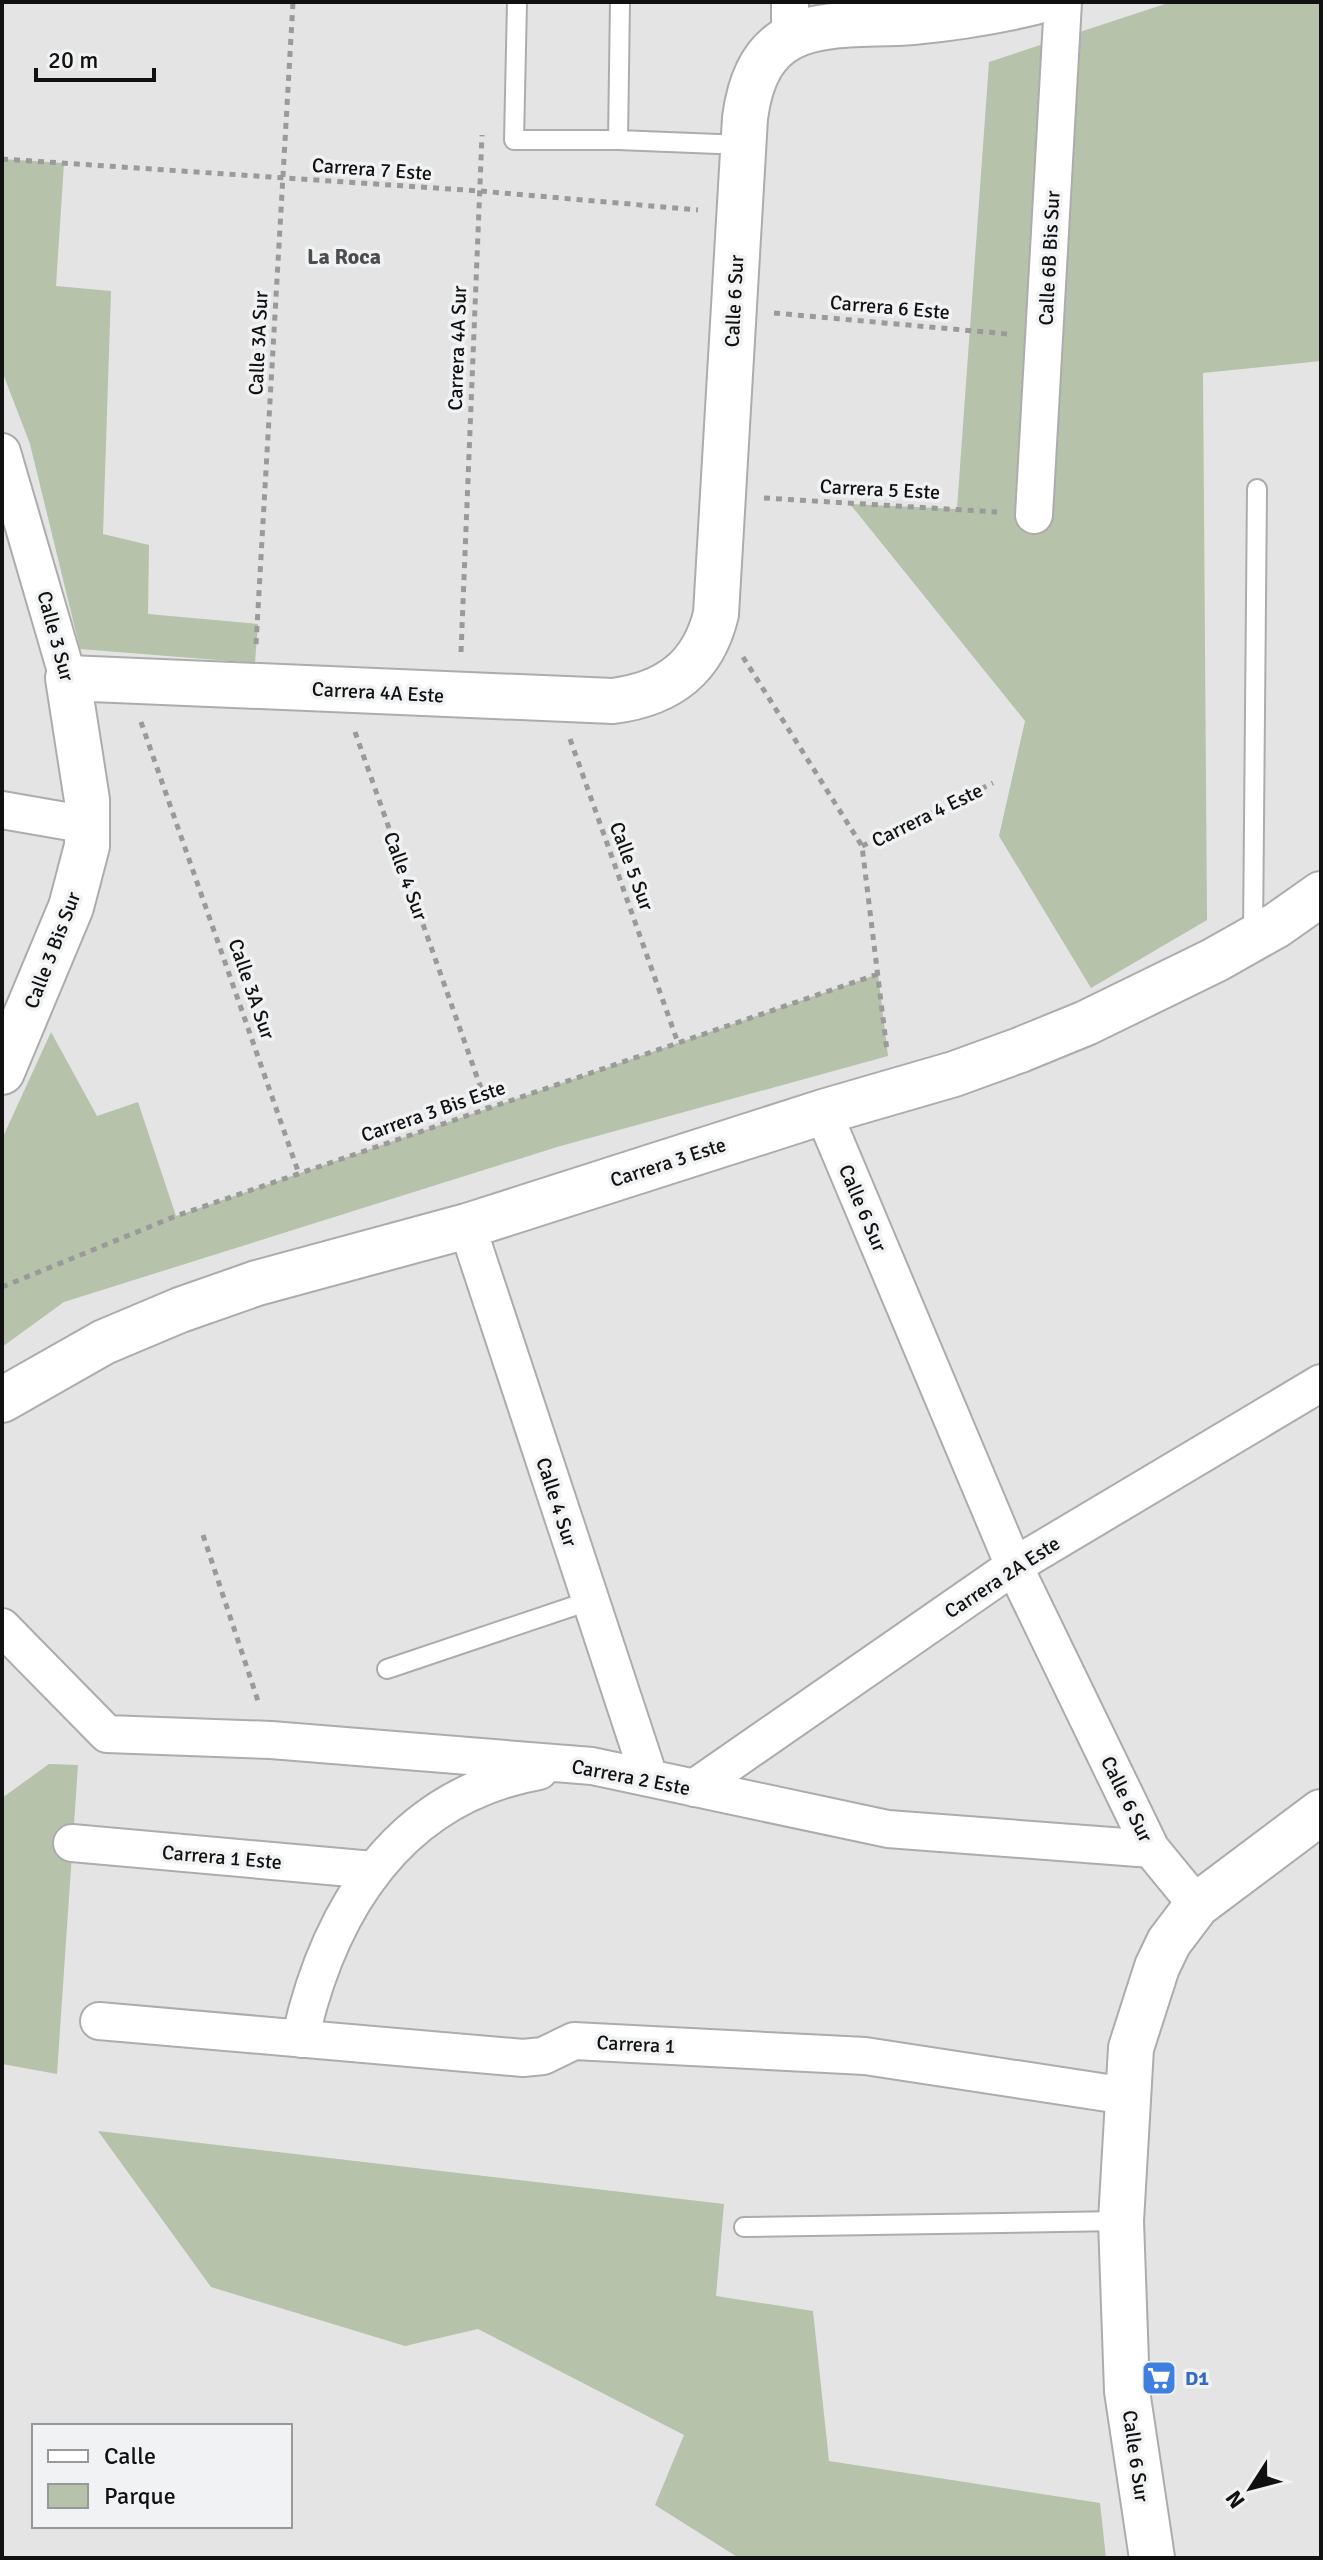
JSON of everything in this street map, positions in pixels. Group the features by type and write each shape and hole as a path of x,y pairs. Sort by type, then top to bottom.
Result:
{"street":[{"path":"790,19 817,27 953,18 1035,2"},
{"name":"Calle 6B Bis Sur","path":"1034,515 1063,2"},
{"name":"Calle 6 Sur","path":"683,674 698,657 711,633 716,614 747,102 751,86 790,19"},
{"name":"Calle 3 Sur","path":"3,458 68,678 88,825"},
{"name":"Carrera 4A Este","path":"68,678 613,701 651,694 683,674"},
{"path":"2,810 88,825"},
{"name":"Calle 3 Bis Sur","path":"2,1072 71,907 87,846 88,825"},
{"name":"Carrera 3 Este","path":"2,1400 104,1342 180,1310 257,1283 467,1226 823,1112 954,1074 1086,1023 1177,980 1253,938 1321,894"},
{"name":"Calle 6 Sur","path":"823,1112 1014,1566 1151,1849 1197,1905 1169,1942 1153,1978 1131,2048 1127,2096 1121,2221 1127,2391 1152,2558"},
{"name":"Calle 4 Sur","path":"467,1226 649,1777"},
{"name":"Carrera 2A Este","path":"694,1788 1014,1566 1321,1383"},
{"name":"Carrera 2 Este","path":"2,1627 107,1734 271,1740 592,1766 888,1829 1151,1849"},
{"path":"300,2039 310,1995 338,1925 373,1870 403,1837 460,1798 491,1784 558,1767 592,1766"},
{"path":"1197,1905 1321,1812"},
{"name":"Carrera 1 Este","path":"72,1843 373,1870"},
{"name":"Carrera 1","path":"99,2021 523,2058 543,2056 574,2041 865,2056 1127,2096"}],"lane":[{"path":"517,2 514,140 743,145"},
{"path":"618,140 620,2"},
{"path":"1253,938 1257,489"},
{"path":"387,1669 589,1601"},
{"path":"744,2227 1121,2221"}],"path":[{"name":"Calle 3A Sur","path":"254,686 293,2"},
{"name":"Carrera 4A Sur","path":"460,695 482,128"},
{"name":"Carrera 7 Este","path":"2,159 480,191 739,213"},
{"name":"Carrera 6 Este","path":"734,309 1044,338"},
{"name":"Carrera 5 Este","path":"724,496 1034,515"},
{"path":"716,614 862,846 893,1092"},
{"name":"Calle 3A Sur","path":"126,680 299,1174"},
{"name":"Calle 4 Sur","path":"340,690 488,1108"},
{"name":"Calle 5 Sur","path":"555,699 678,1043"},
{"name":"Carrera 4 Este","path":"862,846 993,783"},
{"name":"Carrera 3 Bis Este","path":"2,1287 176,1216 878,974"},
{"path":"203,1535 271,1740"}],"green space":[{"path":"1171,2 1321,2 1321,361 1203,373 1207,920 1091,988 999,836 1025,721 850,504 957,509 989,62"},
{"path":"2,159 64,163 56,286 111,291 103,534 149,545 148,614 258,624 255,663 80,649 30,444 2,371"},
{"path":"878,974 888,1056 557,1147 64,1302 2,1347 2,1139 51,1032 97,1116 138,1102 176,1216"},
{"path":"49,1764 78,1765 57,2074 2,2064 2,1798"},
{"path":"98,2131 724,2204 716,2296 813,2311 829,2461 1100,2503 1106,2558 739,2558 655,2505 684,2435 478,2329 405,2346 211,2287"}],"place":[{"name":"D1","path":"1159,2378"}],"district":[{"name":"La Roca","path":"344,256"}]}
